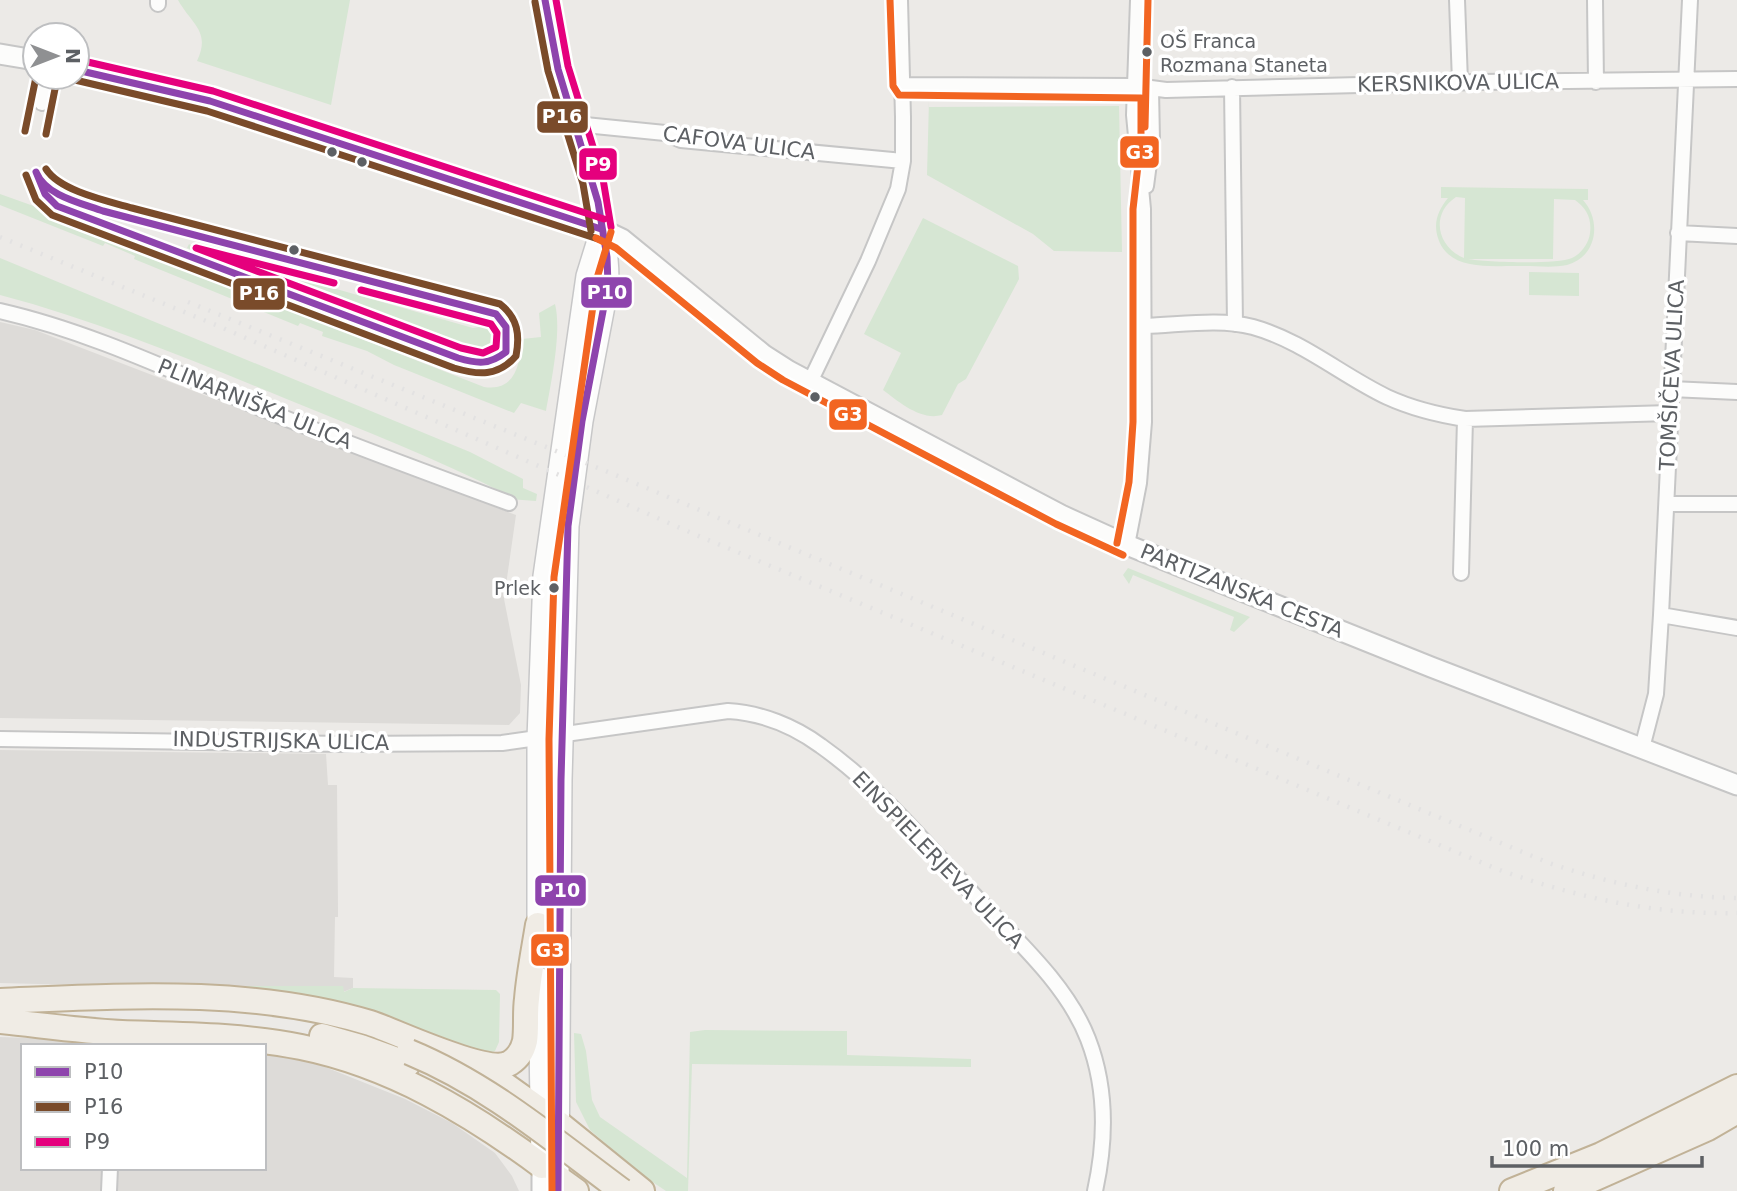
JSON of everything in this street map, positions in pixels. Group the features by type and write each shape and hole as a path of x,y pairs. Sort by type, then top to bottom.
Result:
{"highway":[{"path":"0,1002 120,996 230,999 270,1003 353,1018 493,1067 506,1065 520,1054 525,1042 528,984 538,925"},
{"path":"0,1002 271,1017 350,1034 468,1080 505,1103 622,1191"},
{"path":"0,1021 177,1019 269,1026 328,1037 409,1058 501,1112 605,1191"},
{"path":"0,1021 119,1032 228,1036 304,1047 394,1077 435,1096 492,1129 555,1183"},
{"path":"444,1051 502,1083 642,1191"},
{"path":"1512,1191 1601,1155 1737,1087"},
{"path":"1566,1191 1696,1133 1737,1111"}],"main road":[{"path":"545,0 558,69 593,182 608,269 608,285 583,421 568,526 549,1117"},
{"path":"555,1183 538,925 538,739 544,576 586,285 601,229"}],"street":[{"path":"810,382 895,200 902,161 900,0"},
{"path":"1127,545 1140,471 1144,422 1143,209 1134,115 1138,0"},
{"path":"1457,0 1460,82"},
{"path":"1595,0 1596,82"},
{"name":"TOMŠIČEVA ULICA","path":"1642,748 1656,694 1661,615 1689,0"},
{"path":"0,54 21,58"},
{"name":"PARTIZANSKA CESTA","path":"91,73 210,102 601,229 622,239 764,355 1061,515 1127,545 1431,667 1737,785"},
{"name":"KERSNIKOVA ULICA","path":"903,85 1136,86 1152,89 1737,79"},
{"path":"1232,87 1235,324"},
{"path":"1143,209 1152,140 1152,89"},
{"path":"42,103 44,91"},
{"name":"CAFOVA ULICA","path":"575,124 665,133 676,138 902,161"},
{"path":"1678,233 1737,236"},
{"name":"PLINARNIŠKA ULICA","path":"0,311 38,320 119,349 281,417 509,503"},
{"path":"1145,326 1235,324 1273,334 1310,351 1388,397 1445,416 1465,419 1670,413"},
{"path":"1671,389 1737,392"},
{"path":"1461,573 1465,419"},
{"path":"1667,504 1737,504"},
{"path":"1661,615 1737,628"},
{"name":"EINSPIELERJEVA ULICA","path":"562,735 680,717 728,711 745,712 762,715 819,744 865,780 1051,979 1074,1010 1088,1037 1096,1062 1103,1108 1103,1145 1095,1191"},
{"name":"INDUSTRIJSKA ULICA","path":"0,739 346,744 502,743 562,735"},
{"path":"109,1191 110,1170"}],"shaded area":[{"path":"0,322 35,330 516,515 504,599 521,685 520,713 509,725 0,718"},
{"path":"0,750 326,754 328,785 337,785 338,917 335,917 334,977 353,978 353,988 343,992 0,983"},
{"path":"0,1037 192,1044 21,1044 21,1170 266,1170 266,1048 285,1051 405,1099 452,1123 495,1153 519,1191 0,1191"}],"green space":[{"path":"178,0 350,0 331,105 197,61 201,51 201,35"},
{"path":"929,100 929,107 1119,106 1122,252 1054,251 1033,234 927,175"},
{"path":"1441,187 1588,189 1588,200 1583,200 1593,218 1593,237 1585,254 1567,265 1486,266 1462,262 1444,249 1438,238 1437,217 1448,198 1441,198","holes":["1456,197 1465,198 1464,258 1448,246 1440,230 1442,212","1554,199 1575,200 1589,218 1588,241 1575,256 1564,260 1537,262 1468,259 1553,259"]},
{"path":"0,194 56,214 484,387 503,385 510,380 518,366 522,339 541,337 539,313 555,304 557,342 546,411 521,403 514,413 394,365 367,351 322,336 323,332 300,323 298,326 134,259 135,256 105,243 103,246 0,205"},
{"path":"923,218 1018,266 1019,279 966,379 958,384 942,415 934,416 918,413 883,390 901,353 864,334"},
{"path":"189,244 196,249 473,328 485,326 494,335 494,348 485,357 472,356 464,346 262,270 242,269 187,248"},
{"path":"0,258 470,452 523,479 523,488 537,494 536,501 509,499 508,495 427,457 218,371 74,317 0,295"},
{"path":"1529,272 1579,273 1579,296 1529,295"},
{"path":"1128,568 1250,617 1234,632 1230,630 1234,617 1133,575 1129,584 1123,575"},
{"path":"195,986 343,986 344,992 353,988 496,990 500,994 499,1042 495,1051 489,1053"},
{"path":"847,1031 847,1055 971,1059 971,1067 692,1064 688,1191 666,1191 642,1175 590,1130 576,1102 574,1033 581,1034 586,1051 592,1100 600,1117 687,1178 690,1032"}],"railway":[{"path":"0,237 216,325 694,534 1497,869 1556,888 1615,902 1675,911 1737,913"},
{"path":"188,302 613,474 1549,863 1642,888 1737,898"}],"transit line":[{"name":"P10","path":"545,0 558,69 598,202 607,257 608,285 582,421 568,526 561,780 558,1191"},
{"name":"P9","path":"556,0 568,66 603,179 611,227"},
{"name":"G3","path":"890,0 893,86 899,95 1141,98 1141,139 1133,209 1133,422 1129,482 1117,543"},
{"name":"G3","path":"1145,127 1148,0"},
{"name":"P16","path":"535,2 548,71 583,184 591,231"},
{"name":"P9","path":"91,63 213,91 604,219"},
{"name":"P10","path":"91,73 210,101 601,229"},
{"name":"P16","path":"91,84 207,111 598,239"},
{"name":"P16","path":"25,131 33,91"},
{"name":"P16","path":"46,134 55,91"},
{"name":"P16","path":"26,175 36,200 52,215 454,368 479,373 495,371 516,356 516,327 511,315 500,304 97,198 62,183 46,169"},
{"name":"P10","path":"36,172 56,193 103,211 496,314 506,327 506,352 483,362 458,358 57,206 45,194 36,172"},
{"name":"G3","path":"552,1191 549,739 554,577 597,278 611,232"},
{"name":"G3","path":"596,238 616,248 757,363 783,380 1056,524 1123,555"},
{"name":"P9","path":"334,283 196,248 461,348 483,353 496,347 497,333 491,324 361,290"}],"place":[{"name":"OŠ Franca Rozmana Staneta","path":"1147,52"},
{"name":"Prlek","path":"554,588"}]}
